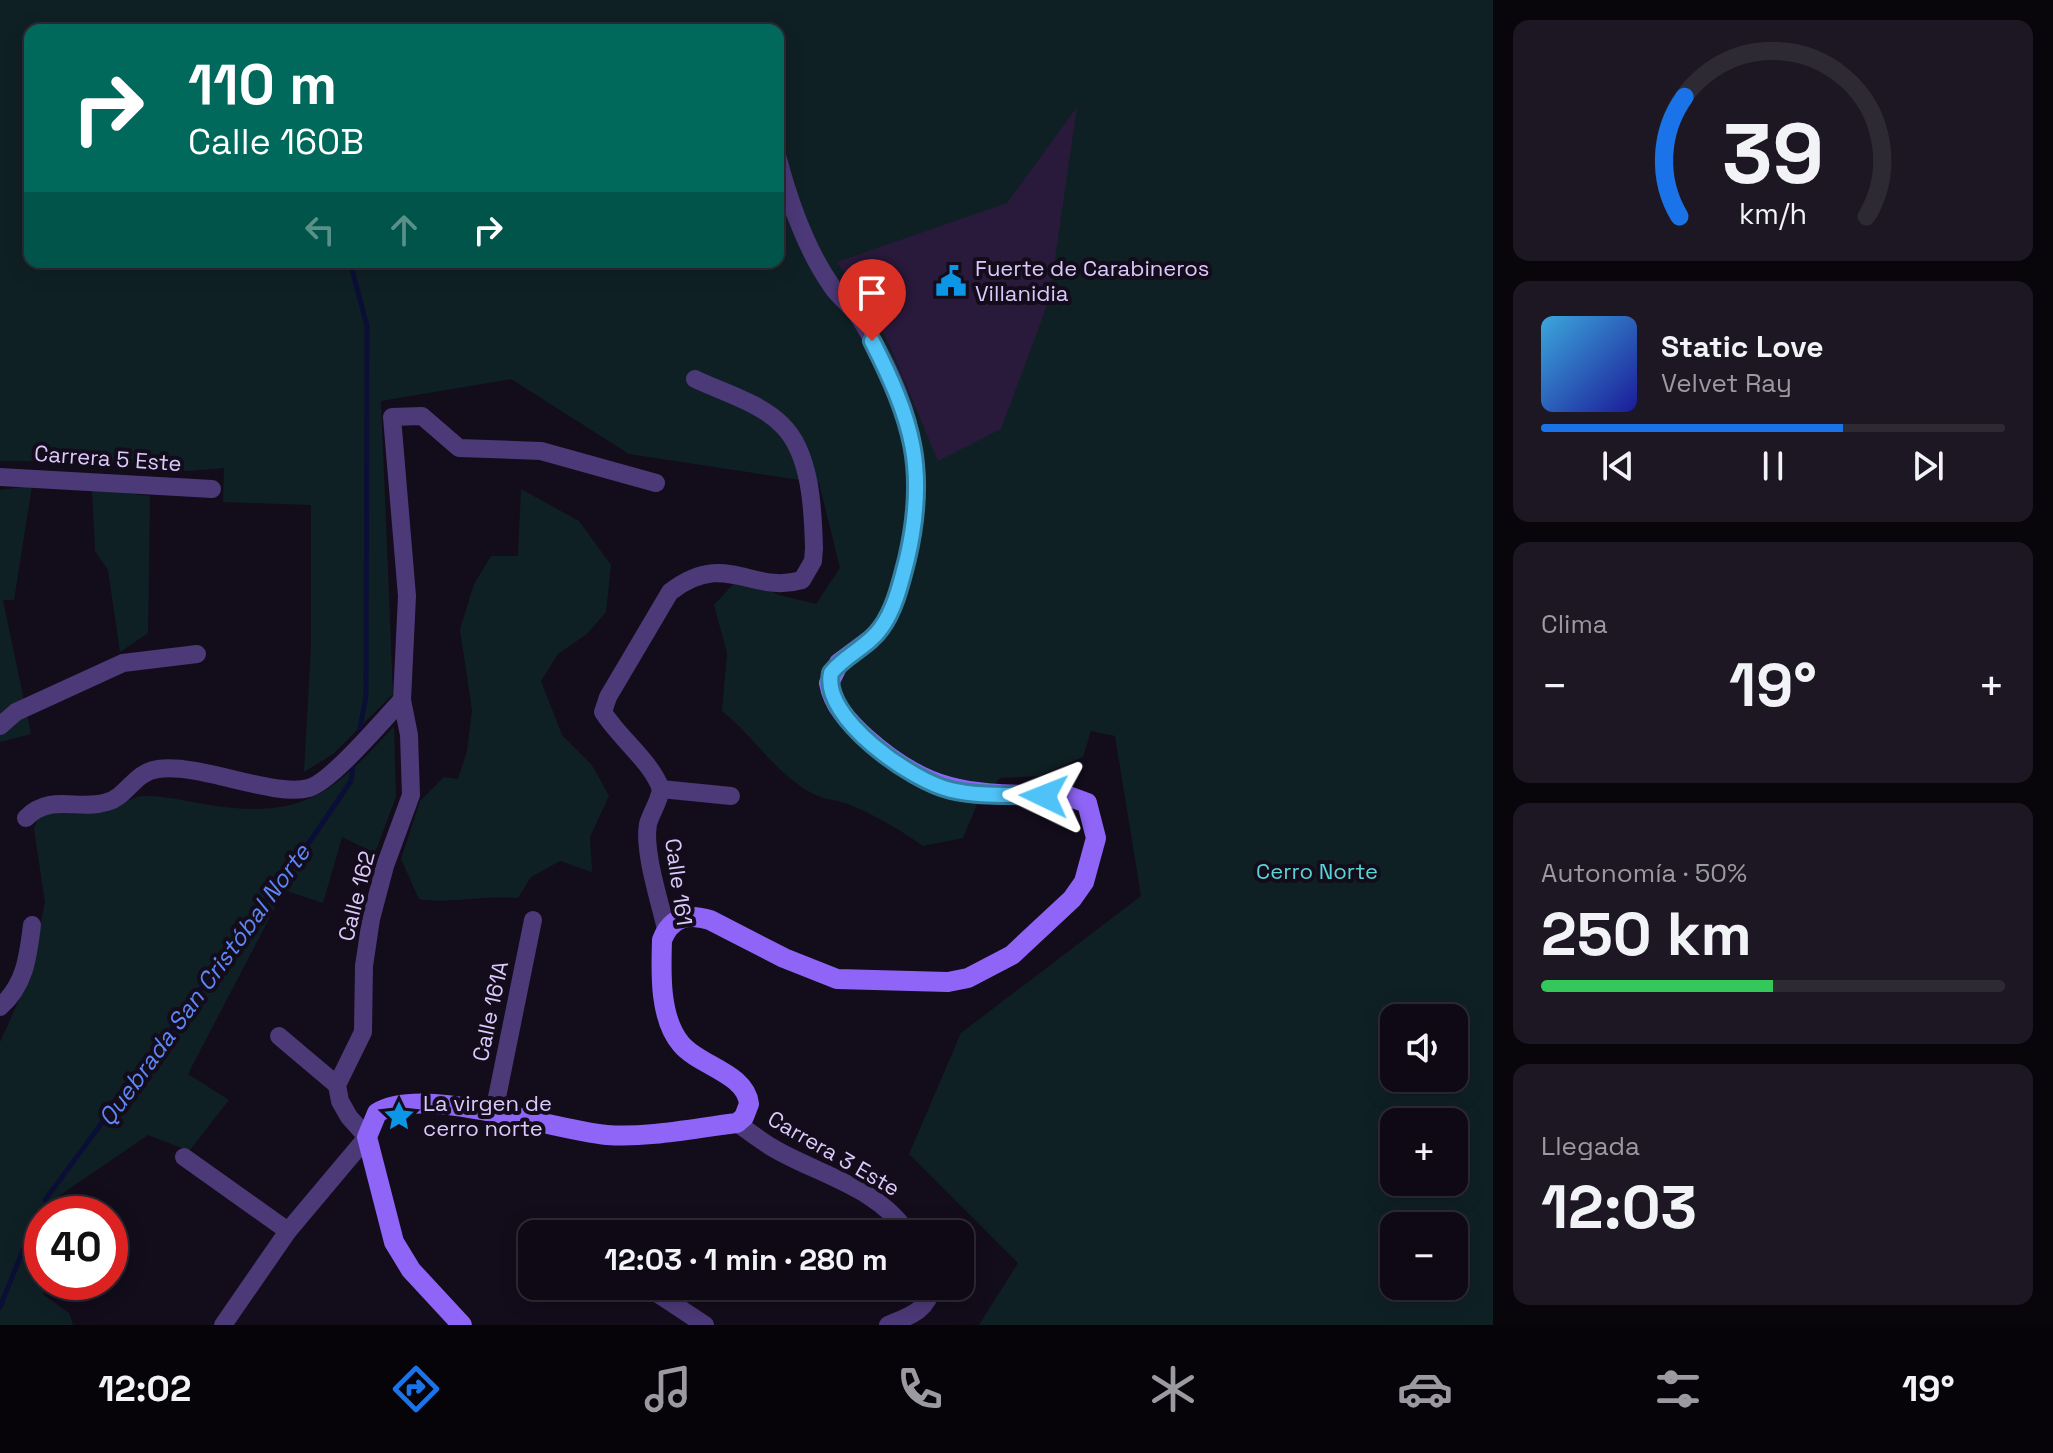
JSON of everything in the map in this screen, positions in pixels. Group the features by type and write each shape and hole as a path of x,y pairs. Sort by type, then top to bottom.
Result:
{"street":[{"path":"666,929 685,916 697,916 814,972 837,979 948,982 994,967 1072,899 1089,872 1094,850 1094,822 1087,803 1068,796 970,793 936,785 914,775 856,729 835,703 829,683 839,663 870,640 889,615 903,576 914,531 917,459 895,387 860,318 833,288 813,252 796,220 784,179"},
{"path":"695,379 780,422 793,437 810,505 813,561 802,580 786,585 722,571 685,580 670,592 608,697 603,712 616,732 656,776 661,789 731,796"},
{"name":"Calle 162","path":"337,1085 363,1032 364,966 371,919 385,866 411,795 409,735 402,700 407,596 392,417 422,416 459,448 541,451 656,483"},
{"name":"Carrera 5 Este","path":"0,477 212,489"},
{"path":"0,726 16,712 123,663 197,654"},
{"path":"26,818 34,810 56,802 108,802 134,779 153,770 185,769 288,788 309,788 335,769 402,700"},
{"name":"Calle 161","path":"661,789 658,807 648,823 666,929 661,958 667,1014 673,1030 694,1056 742,1085 749,1104 744,1117 737,1123"},
{"name":"Calle 161A","path":"494,1112 533,920"},
{"path":"0,1007 18,988 32,925"},
{"path":"279,1036 337,1085 340,1101 349,1117 367,1137 394,1242 411,1270 462,1325"},
{"name":"Carrera 3 Este","path":"367,1137 377,1113 401,1103 494,1112 606,1135 737,1123 773,1148 872,1199 899,1220"},
{"path":"223,1325 288,1231 367,1137"},
{"path":"184,1157 288,1231"},
{"path":"667,1300 705,1325"},
{"path":"888,1325 918,1313 928,1300"}],"green space":[{"name":"Cerro Norte","path":"0,0 1493,0 1493,1325 979,1325 1018,1263 909,1154 961,1033 1141,896 1115,736 1091,731 1083,757 1040,776 1000,778 978,802 963,838 923,846 868,813 804,789 779,769 722,711 727,653 714,605 740,577 779,595 816,604 840,568 819,483 629,454 511,379 381,401 393,694 333,754 304,772 311,646 311,505 223,502 224,468 188,471 93,461 0,461"},
{"path":"32,486 14,600 3,600 31,734 0,742 0,490"},
{"path":"92,489 150,496 148,633 120,652 108,570 95,551"},
{"path":"521,489 579,521 611,565 606,612 587,634 558,654 541,681 562,735 592,765 609,796 590,837 592,872 560,861 531,877 518,898 419,899 401,859 420,801 444,777 458,779 467,751 472,711 460,629 474,584 491,556 518,556"},
{"path":"394,726 396,797 375,853 342,837 323,903 284,890 188,1074 229,1100 189,1151 148,1135 59,1196 24,1196 24,1300 51,1300 69,1313 73,1325 0,1325 0,1042 29,978 45,902 34,829 38,817 61,809 108,809 143,796 247,809 274,808 317,795 354,767"}],"building":[{"name":"Fuerte de Carabineros Villanidia","path":"1077,107 1049,300 1001,429 938,461 889,344 875,317 837,262 1007,203"}],"waterway":[{"name":"Quebrada San Cristóbal Norte","path":"352,268 367,326 366,696 360,728"},
{"name":"Quebrada San Cristóbal Norte","path":"48,1196 313,837 351,781 353,766"},
{"name":"Quebrada San Cristóbal Norte","path":"0,1307 24,1248"}],"place":[{"name":"Fuerte de Carabineros Villanidia","path":"951,281"},
{"name":"La virgen de cerro norte","path":"399,1116"}],"route":[{"path":"872,341 895,387 917,459 914,531 889,615 880,631 831,673 831,696 856,729 914,775 950,790 1044,796"}]}
